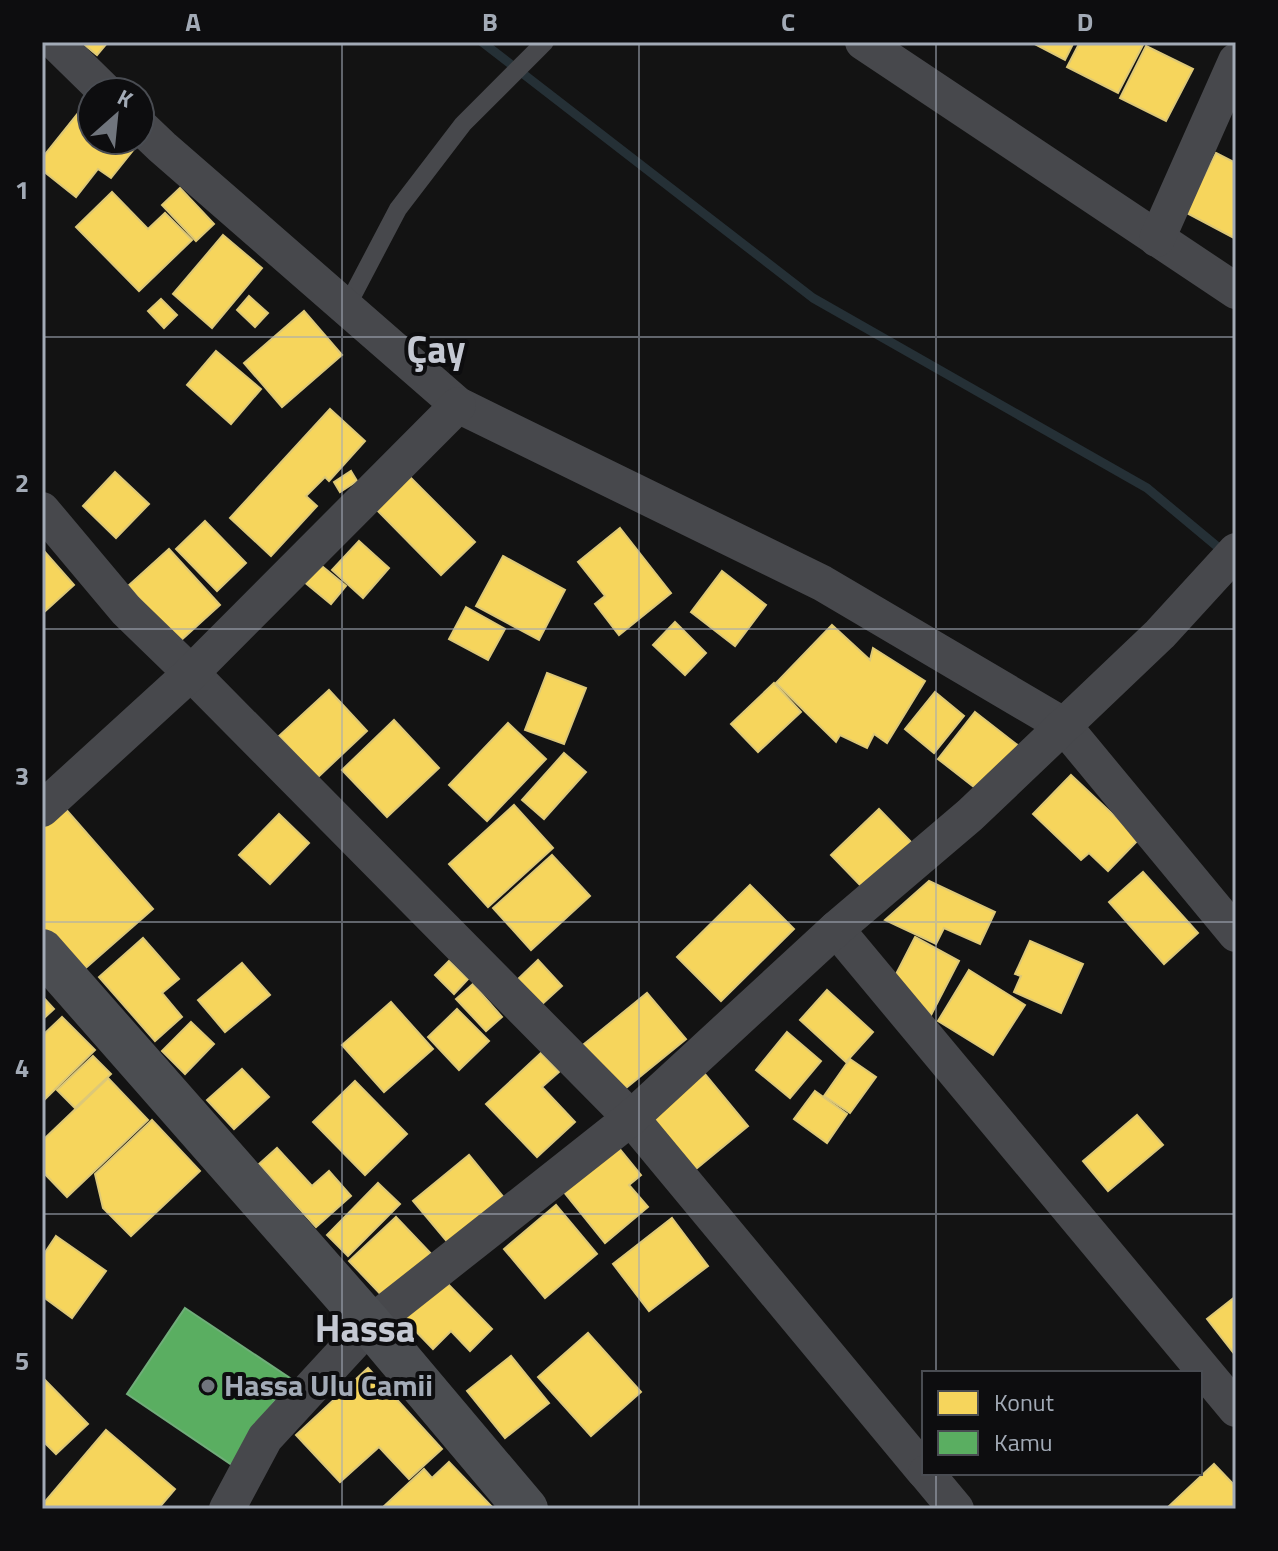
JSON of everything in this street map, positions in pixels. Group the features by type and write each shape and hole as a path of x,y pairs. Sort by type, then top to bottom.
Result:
{"street":[{"path":"55,42 90,76"},
{"path":"863,42 1236,291"},
{"path":"1157,239 1236,61"},
{"path":"156,141 458,405 822,583 1063,725 1236,934"},
{"path":"42,809 191,673 458,405"},
{"path":"42,510 126,610 631,1118 922,1468"},
{"path":"227,1509 265,1438 370,1324 631,1118 836,929 970,815 1160,634 1236,551"},
{"path":"836,929 1236,1409"},
{"path":"42,951 370,1324 526,1509"},
{"path":"928,1475 956,1509"}],"lane":[{"path":"346,308 398,209 463,124 545,42"}],"building: Konut":[{"path":"81,42 108,42 97,55"},
{"path":"1031,42 1074,42 1065,60"},
{"path":"1080,42 1137,42 1143,45 1118,93 1067,67"},
{"path":"1146,46 1193,69 1166,121 1120,98"},
{"path":"76,116 76,156 129,156 111,178 98,169 76,197 42,170 42,158"},
{"path":"1216,153 1236,163 1236,239 1185,212"},
{"path":"180,188 214,224 196,241 162,205"},
{"path":"112,192 148,229 165,213 192,240 139,291 76,227"},
{"path":"223,235 262,268 212,328 173,294"},
{"path":"249,296 268,313 255,327 237,310"},
{"path":"161,299 177,315 164,328 148,311"},
{"path":"304,311 342,355 282,407 244,363"},
{"path":"216,351 261,389 231,424 187,385"},
{"path":"330,409 365,441 329,481 325,477 306,496 317,506 271,556 230,518"},
{"path":"351,471 357,481 340,492 334,482"},
{"path":"404,471 475,542 441,575 371,504"},
{"path":"115,472 149,504 116,538 83,506"},
{"path":"205,521 246,563 217,591 176,549"},
{"path":"620,528 671,593 619,635 595,604 605,596 578,562"},
{"path":"359,541 389,568 363,598 332,570"},
{"path":"169,549 220,605 179,642 128,586"},
{"path":"44,551 74,585 42,614 42,553"},
{"path":"503,556 565,590 539,640 476,606"},
{"path":"317,562 346,586 331,604 302,580"},
{"path":"722,571 766,605 735,646 691,612"},
{"path":"466,607 505,629 488,660 449,639"},
{"path":"675,622 706,653 685,675 653,645"},
{"path":"832,625 870,660 873,648 925,681 887,743 874,734 867,748 840,735 836,742 776,683"},
{"path":"547,673 586,688 564,744 525,730"},
{"path":"774,683 801,712 758,752 731,724"},
{"path":"329,690 367,731 317,778 279,736"},
{"path":"935,692 964,716 934,753 905,729"},
{"path":"975,712 1020,747 983,794 938,759"},
{"path":"394,720 439,768 387,817 342,770"},
{"path":"508,723 546,759 487,821 449,785"},
{"path":"564,753 586,772 544,819 522,800"},
{"path":"1071,775 1139,839 1108,871 1089,853 1081,860 1033,814"},
{"path":"514,805 553,848 488,907 449,864"},
{"path":"63,806 153,909 81,972 42,928 42,825"},
{"path":"879,809 912,843 864,889 831,855"},
{"path":"279,814 309,843 270,884 239,855"},
{"path":"552,855 590,896 531,950 493,908"},
{"path":"1143,872 1198,933 1164,964 1109,902"},
{"path":"929,881 995,912 980,944 944,928 936,944 885,920"},
{"path":"750,885 794,929 721,1001 677,957"},
{"path":"915,937 959,961 931,1015 894,978"},
{"path":"143,938 179,979 162,993 182,1017 155,1041 99,977"},
{"path":"1030,941 1083,964 1061,1013 1014,992 1021,976 1015,974"},
{"path":"538,960 562,986 540,1006 517,980"},
{"path":"449,961 468,979 454,994 435,975"},
{"path":"242,963 270,995 225,1032 198,1000"},
{"path":"969,970 1025,1005 993,1055 938,1021"},
{"path":"473,984 502,1017 486,1031 456,999"},
{"path":"827,990 873,1032 846,1062 800,1020"},
{"path":"647,993 686,1039 621,1092 583,1045"},
{"path":"42,996 54,1009 42,1020"},
{"path":"391,1002 433,1049 384,1092 342,1045"},
{"path":"457,1009 489,1041 459,1070 428,1037"},
{"path":"62,1017 95,1050 42,1102 42,1036"},
{"path":"191,1022 214,1044 185,1074 162,1051"},
{"path":"787,1032 821,1061 790,1098 756,1070"},
{"path":"541,1053 559,1072 542,1087 575,1122 537,1157 486,1104"},
{"path":"93,1056 111,1074 75,1108 57,1090"},
{"path":"850,1059 876,1077 850,1113 824,1096"},
{"path":"242,1069 269,1097 234,1129 207,1100"},
{"path":"704,1073 748,1126 691,1173 648,1119"},
{"path":"108,1078 148,1120 67,1197 42,1171 42,1141"},
{"path":"355,1081 407,1134 365,1175 313,1122"},
{"path":"815,1091 847,1114 827,1143 794,1119"},
{"path":"1137,1115 1163,1145 1108,1191 1083,1161"},
{"path":"152,1120 200,1171 131,1236 103,1208 95,1174"},
{"path":"618,1147 641,1175 629,1185 648,1207 605,1243 563,1191"},
{"path":"277,1148 312,1186 329,1171 351,1196 316,1227 259,1164"},
{"path":"469,1155 510,1205 455,1251 413,1201"},
{"path":"378,1183 400,1204 348,1256 327,1235"},
{"path":"556,1205 597,1254 545,1298 504,1249"},
{"path":"396,1217 436,1259 389,1303 349,1261"},
{"path":"672,1218 708,1266 649,1311 613,1264"},
{"path":"56,1236 106,1271 72,1318 42,1296 42,1257"},
{"path":"444,1280 492,1329 470,1351 451,1331 433,1349 404,1319"},
{"path":"1236,1296 1236,1356 1207,1319"},
{"path":"588,1333 641,1392 591,1436 538,1377"},
{"path":"511,1356 549,1403 505,1438 467,1391"},
{"path":"368,1368 442,1449 409,1479 379,1447 340,1482 296,1435"},
{"path":"44,1379 88,1424 56,1454 42,1440"},
{"path":"106,1430 175,1489 158,1509 47,1509 42,1505"},
{"path":"449,1462 494,1509 381,1509 424,1469 432,1478"},
{"path":"1214,1464 1236,1487 1236,1509 1166,1509"}],"building: Kamu":[{"name":"Hassa Ulu Camii","path":"185,1308 290,1378 232,1465 127,1394"}],"waterway":[{"path":"482,42 813,298 1147,488 1225,553"}],"place":[{"name":"Hassa Ulu Camii","path":"208,1386"}],"district":[{"name":"Çay","path":"436,350"},
{"name":"Hassa","path":"365,1329"}]}
